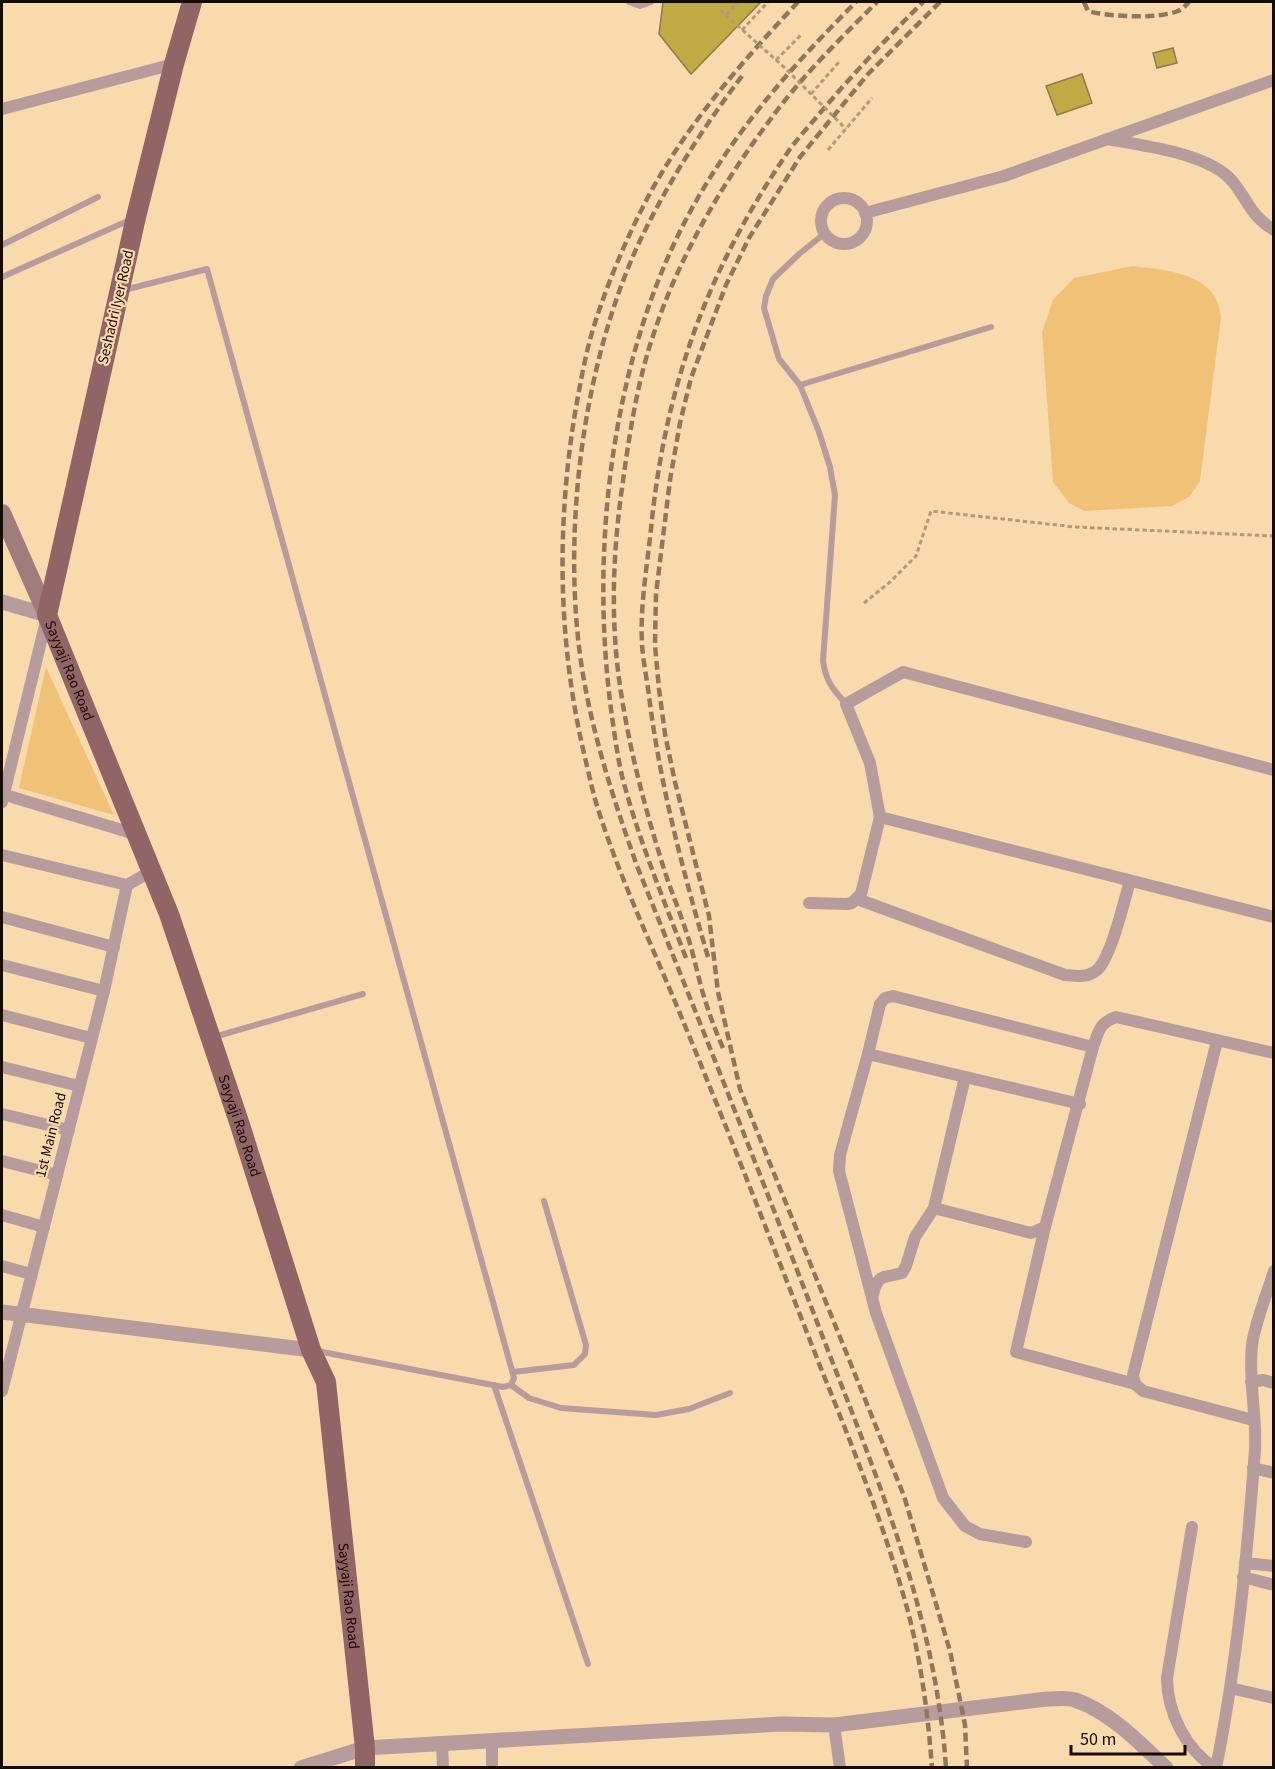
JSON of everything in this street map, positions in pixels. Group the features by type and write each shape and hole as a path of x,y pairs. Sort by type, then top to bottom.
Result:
{"main road":[{"name":"Seshadri Iyer Road","path":"47,615 136,217 192,2"},
{"name":"Sayyaji Rao Road","path":"2,513 47,615 169,914 240,1125 311,1350 326,1382 365,1758"}],"street":[{"path":"2,109 174,64"},
{"path":"866,213 1004,176 1274,80"},
{"path":"1107,139 1193,157 1219,170 1232,180 1259,221 1274,230"},
{"path":"849,198 856,201 866,213 866,228 857,240 842,244 824,234 821,218 827,204 833,200 849,198"},
{"path":"2,602 47,615 2,797 135,834"},
{"path":"809,903 847,904 861,894 880,817 870,763 846,704 903,672 1274,770"},
{"path":"880,817 1274,917"},
{"path":"2,855 127,885 150,872"},
{"path":"857,899 1065,975 1085,976 1097,970 1107,955 1130,881"},
{"name":"1st Main Road","path":"2,1391 4,1369 32,1274 69,1130 104,990 127,885"},
{"path":"2,917 114,946"},
{"path":"2,965 104,990"},
{"path":"1026,1542 980,1534 965,1526 943,1498 872,1298 839,1171 840,1155 880,1004 885,998 892,996 1093,1047"},
{"path":"2,1015 91,1038"},
{"path":"1253,1419 1157,1396 1143,1391 1135,1384 1016,1352 1045,1227 1099,1029 1106,1021 1116,1017 1274,1053"},
{"path":"1135,1384 1133,1375 1217,1041"},
{"path":"868,1054 1080,1104"},
{"path":"2,1067 79,1086"},
{"path":"872,1298 876,1281 883,1275 902,1273 915,1237 934,1208 965,1077"},
{"path":"2,1114 69,1130"},
{"path":"2,1161 57,1175"},
{"path":"934,1208 1031,1233 1045,1227"},
{"path":"2,1215 44,1227"},
{"path":"2,1266 32,1274"},
{"path":"1192,1527 1167,1678 1167,1691 1169,1703 1188,1740 1204,1761 1215,1767 1230,1688 1244,1577 1255,1447 1251,1382 1252,1344 1274,1271"},
{"path":"2,1312 311,1350"},
{"path":"1251,1382 1263,1380 1274,1383"},
{"path":"1253,1468 1274,1473"},
{"path":"1245,1563 1274,1566"},
{"path":"1244,1577 1274,1585"},
{"path":"1230,1688 1274,1698"},
{"path":"301,1767 365,1758 442,1743 781,1724 834,1725 1047,1699 1074,1699 1098,1710 1166,1767"},
{"path":"834,1725 840,1767"},
{"path":"492,1741 492,1767"},
{"path":"442,1743 443,1767"}],"lane":[{"path":"629,2 640,6 651,2"},
{"path":"2,245 98,197"},
{"path":"2,277 136,217"},
{"path":"824,234 773,279 765,302 765,316 779,359 800,385 830,467 835,495 823,661 825,676 846,704"},
{"path":"120,291 207,268 513,1372 514,1378 511,1385"},
{"path":"800,385 992,327"},
{"path":"211,1038 363,994"},
{"path":"513,1372 574,1365 585,1354 586,1345 544,1201"},
{"path":"311,1350 503,1387 511,1385 529,1398 561,1408 656,1415 689,1409 730,1393"},
{"path":"494,1385 588,1664"}],"path":[{"path":"726,15 738,2"},
{"path":"742,30 768,2"},
{"path":"720,10 776,60 846,129"},
{"path":"776,60 801,34"},
{"path":"811,94 839,62"},
{"path":"828,150 872,98"},
{"path":"864,603 890,582 916,556 931,512 1075,527 1274,536"}],"shaded area":[{"path":"1132,266 1160,269 1188,276 1211,291 1218,302 1221,317 1200,481 1190,496 1172,506 1085,511 1069,503 1053,482 1042,332 1053,300 1074,278"},
{"path":"46,667 114,815 19,788"}],"building":[{"path":"663,2 761,2 691,74 659,34"},
{"path":"1173,48 1177,63 1157,68 1153,53"},
{"path":"1082,74 1092,103 1057,115 1046,86"}],"railway":[{"path":"798,2 736,71 680,144 648,197 604,295 585,360 569,457 563,544 565,632 577,719 593,792 607,835 856,1455 888,1546 907,1608 920,1667 932,1768"},
{"path":"686,958 636,822 622,776 613,726 605,645 603,579 606,512 614,445 628,379 646,315 670,253 699,196 733,143 771,94 856,2"},
{"path":"723,1048 707,1006 689,942 650,824 624,709 615,635 614,583 617,532 626,462 635,404 649,348 676,275 704,221 719,194 782,104 821,59 877,2"},
{"path":"708,957 681,860 659,762 642,644 646,572 667,426 695,330 736,238 761,194 790,149 858,70 923,2"},
{"path":"940,2 868,74 800,157 749,238 726,285 691,378 680,423 670,480 656,594 655,645 665,734 709,916 718,992 740,1089 904,1496 950,1651 965,1725 967,1768"},
{"path":"1084,2 1088,11 1108,15 1134,16 1170,14 1180,10 1189,2"},
{"path":"742,76 685,159 660,202 637,247 603,341 582,443 577,495 574,547 579,647 595,731 637,866 863,1440 900,1547 917,1601 930,1656 940,1711 946,1768"}]}
